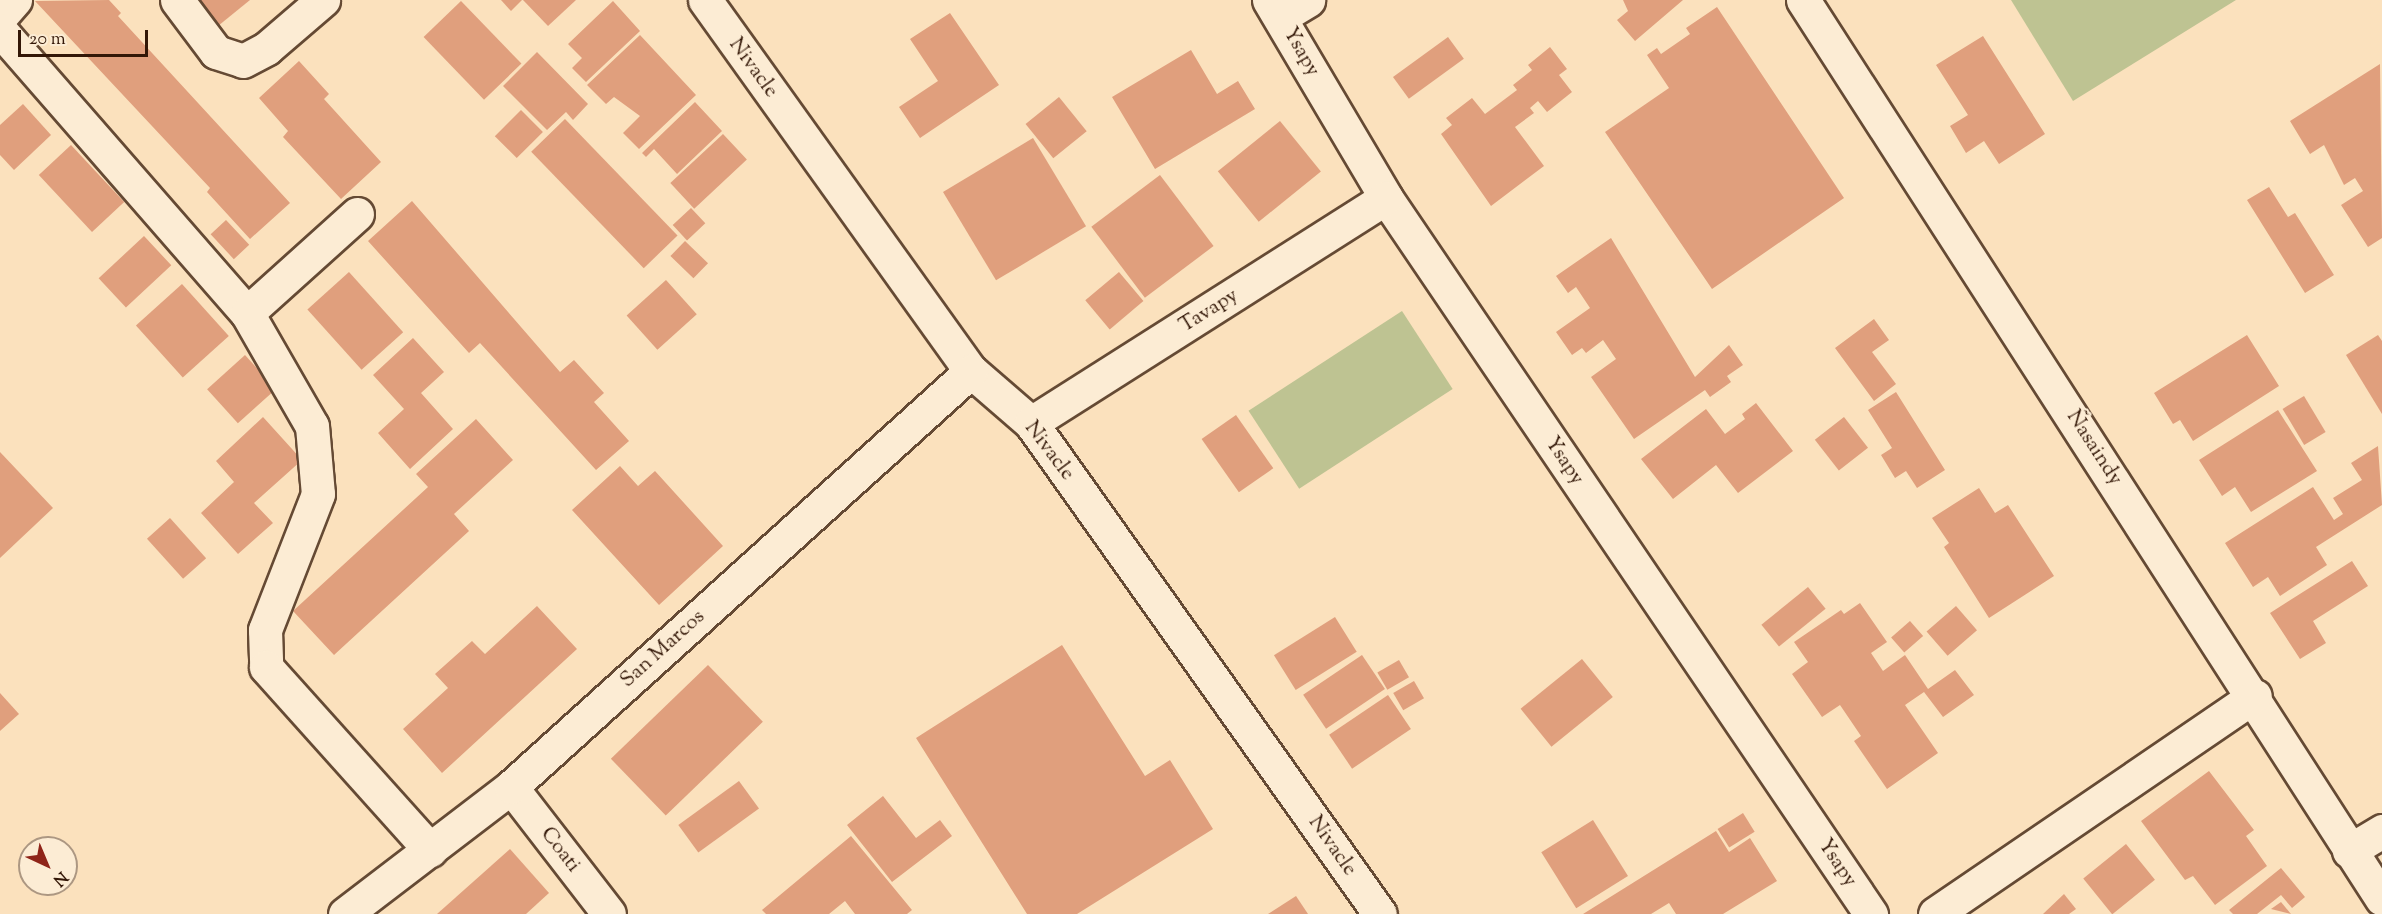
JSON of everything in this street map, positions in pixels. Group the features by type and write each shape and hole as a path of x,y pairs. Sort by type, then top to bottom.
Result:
{"street":[{"path":"0,17 15,0"},
{"path":"177,0 216,52 243,61 267,48 323,0"},
{"name":"Nivacle","path":"705,0 971,371 1031,423 1380,914"},
{"path":"1275,9 1308,0"},
{"name":"Ñasaindy","path":"1815,4 2255,696 2349,851 2382,899"},
{"name":"Ysapy","path":"1275,9 1386,198 1871,914"},
{"path":"0,30 247,313 312,426 318,494 265,630 266,667 430,850"},
{"name":"Tavapy","path":"1031,423 1386,198"},
{"path":"247,313 357,214"},
{"name":"San Marcos","path":"345,914 511,787 971,371"},
{"path":"1935,914 2255,696"},
{"name":"Coati","path":"511,787 609,914"},
{"path":"2349,851 2382,831"}],"green space":[{"path":"2011,0 2236,0 2073,101"},
{"path":"1402,311 1453,389 1299,489 1249,411"}],"building":[{"path":"109,0 121,13 118,16 290,203 250,239 207,192 210,188 35,1"},
{"path":"196,0 250,0 218,26"},
{"path":"501,0 522,0 511,11"},
{"path":"523,0 576,0 548,26"},
{"path":"1623,0 1683,0 1635,41 1617,20 1628,11"},
{"path":"461,1 521,64 484,100 424,37"},
{"path":"613,1 640,31 586,82 572,68 582,58 568,44"},
{"path":"1717,7 1844,198 1712,289 1605,132 1669,88 1647,55 1657,48 1661,54 1690,34 1686,28"},
{"path":"950,13 999,85 920,138 899,107 938,81 910,39"},
{"path":"640,35 696,95 639,149 623,133 640,116 614,97 606,104 587,85"},
{"path":"1983,36 2045,134 1999,164 1984,141 1966,153 1950,126 1968,115 1936,65"},
{"path":"1448,37 1464,59 1409,99 1393,77"},
{"path":"1550,47 1567,69 1559,75 1572,92 1547,112 1538,101 1530,108 1534,113 1515,127 1544,166 1491,206 1441,134 1452,125 1446,118 1472,98 1485,114 1517,90 1513,85 1532,70 1528,65"},
{"path":"1191,50 1217,94 1238,81 1255,109 1155,169 1112,97"},
{"path":"537,52 588,104 573,120 566,112 547,130 503,86"},
{"path":"299,61 329,94 324,99 381,162 341,199 283,137 288,131 259,98"},
{"path":"2380,64 2382,238 2368,247 2341,205 2363,191 2355,178 2344,185 2324,145 2310,154 2290,121"},
{"path":"1059,97 1087,131 1053,158 1026,124"},
{"path":"695,102 722,131 677,174 654,149 646,157 642,153"},
{"path":"23,104 51,135 14,170 0,155 0,125"},
{"path":"521,110 543,132 517,158 495,136"},
{"path":"565,119 678,236 644,268 531,152"},
{"path":"1280,121 1321,172 1259,222 1218,171"},
{"path":"723,134 747,160 694,209 670,183"},
{"path":"1033,138 1086,226 996,280 943,192"},
{"path":"71,145 124,202 92,232 39,175"},
{"path":"1160,175 1214,246 1145,298 1091,227"},
{"path":"2269,187 2288,217 2295,213 2334,275 2305,293 2247,200"},
{"path":"412,201 560,372 574,360 604,393 594,402 629,441 596,470 480,343 469,353 368,241"},
{"path":"691,208 705,223 687,240 673,225"},
{"path":"226,220 249,245 234,259 211,234"},
{"path":"144,236 171,265 126,308 99,278"},
{"path":"1611,238 1695,377 1729,345 1743,365 1727,376 1731,382 1710,397 1705,390 1634,439 1591,377 1616,359 1603,340 1586,353 1582,348 1572,355 1556,332 1590,308 1576,287 1568,293 1556,276"},
{"path":"685,241 708,263 693,278 670,256"},
{"path":"349,272 403,332 362,370 307,309"},
{"path":"1119,272 1143,301 1110,329 1085,300"},
{"path":"666,280 697,314 657,350 627,315"},
{"path":"182,284 229,336 183,378 136,325"},
{"path":"1874,319 1889,340 1872,352 1896,384 1874,401 1835,348"},
{"path":"2247,335 2279,386 2193,441 2180,420 2173,424 2154,393"},
{"path":"2378,335 2382,341 2382,414 2346,355"},
{"path":"413,338 444,372 421,393 453,429 410,469 378,433 404,409 373,375"},
{"path":"245,355 276,389 238,423 207,389"},
{"path":"1896,392 1945,470 1917,488 1906,471 1895,478 1881,455 1892,448 1868,410"},
{"path":"2304,396 2326,432 2304,445 2283,409"},
{"path":"1756,403 1793,451 1738,493 1716,465 1673,499 1641,459 1706,409 1725,434 1745,419 1742,414"},
{"path":"2278,410 2317,471 2251,512 2235,487 2222,496 2199,460"},
{"path":"1236,415 1273,468 1239,492 1202,439"},
{"path":"263,417 302,460 254,503 273,523 238,554 201,513 234,482 216,461"},
{"path":"1844,417 1868,448 1839,471 1815,440"},
{"path":"476,419 513,460 454,514 469,531 334,655 293,611 428,487 416,474"},
{"path":"2378,446 2382,505 2316,547 2327,565 2280,596 2268,577 2253,587 2225,543 2313,487 2334,520 2343,514 2333,498 2362,480 2351,463"},
{"path":"0,452 53,508 0,558"},
{"path":"620,466 638,486 655,471 723,546 659,605 572,510"},
{"path":"1979,488 1995,513 2008,505 2054,576 1989,618 1944,547 1949,543 1932,518"},
{"path":"170,518 206,558 183,579 147,539"},
{"path":"2352,561 2368,586 2313,621 2326,643 2300,659 2270,613"},
{"path":"1808,587 1826,609 1779,647 1761,625"},
{"path":"1860,603 1887,642 1871,653 1883,671 1905,655 1928,689 1955,670 1974,695 1943,717 1924,692 1905,705 1938,753 1887,789 1854,741 1861,736 1840,705 1822,717 1792,674 1808,662 1794,642 1841,610 1844,614"},
{"path":"537,606 577,649 442,773 403,729 448,688 435,674 472,641 485,654"},
{"path":"1956,606 1977,630 1948,656 1927,632"},
{"path":"1335,617 1357,652 1296,690 1274,655"},
{"path":"1910,621 1923,636 1904,652 1891,637"},
{"path":"1062,645 1145,776 1170,760 1213,829 1077,914 1027,914 916,738"},
{"path":"1362,655 1385,689 1326,729 1303,695"},
{"path":"1582,659 1613,697 1551,747 1521,709"},
{"path":"1399,660 1409,677 1387,690 1377,672"},
{"path":"708,665 763,722 666,816 611,759"},
{"path":"1414,681 1424,698 1403,710 1393,693"},
{"path":"0,693 19,714 0,731"},
{"path":"1388,695 1411,729 1352,769 1329,735"},
{"path":"2209,771 2254,830 2246,836 2267,866 2215,905 2193,876 2185,880 2141,821"},
{"path":"739,781 759,809 698,853 678,825"},
{"path":"883,796 916,838 940,820 952,836 892,882 847,825"},
{"path":"1743,813 1755,832 1729,848 1718,829"},
{"path":"1593,820 1628,876 1576,908 1541,852"},
{"path":"1716,831 1729,852 1750,838 1777,881 1723,914 1676,914 1669,903 1651,914 1583,914"},
{"path":"851,836 912,910 907,914 855,914 845,901 829,914 766,914 762,910"},
{"path":"2126,844 2155,880 2112,914 2083,879"},
{"path":"510,849 549,893 526,914 437,914"},
{"path":"2281,868 2305,897 2292,908 2281,895 2257,914 2233,914 2229,910"},
{"path":"2064,894 2076,909 2069,914 2043,914"},
{"path":"1296,896 1308,914 1268,914"},
{"path":"2281,902 2291,914 2271,909"}]}
